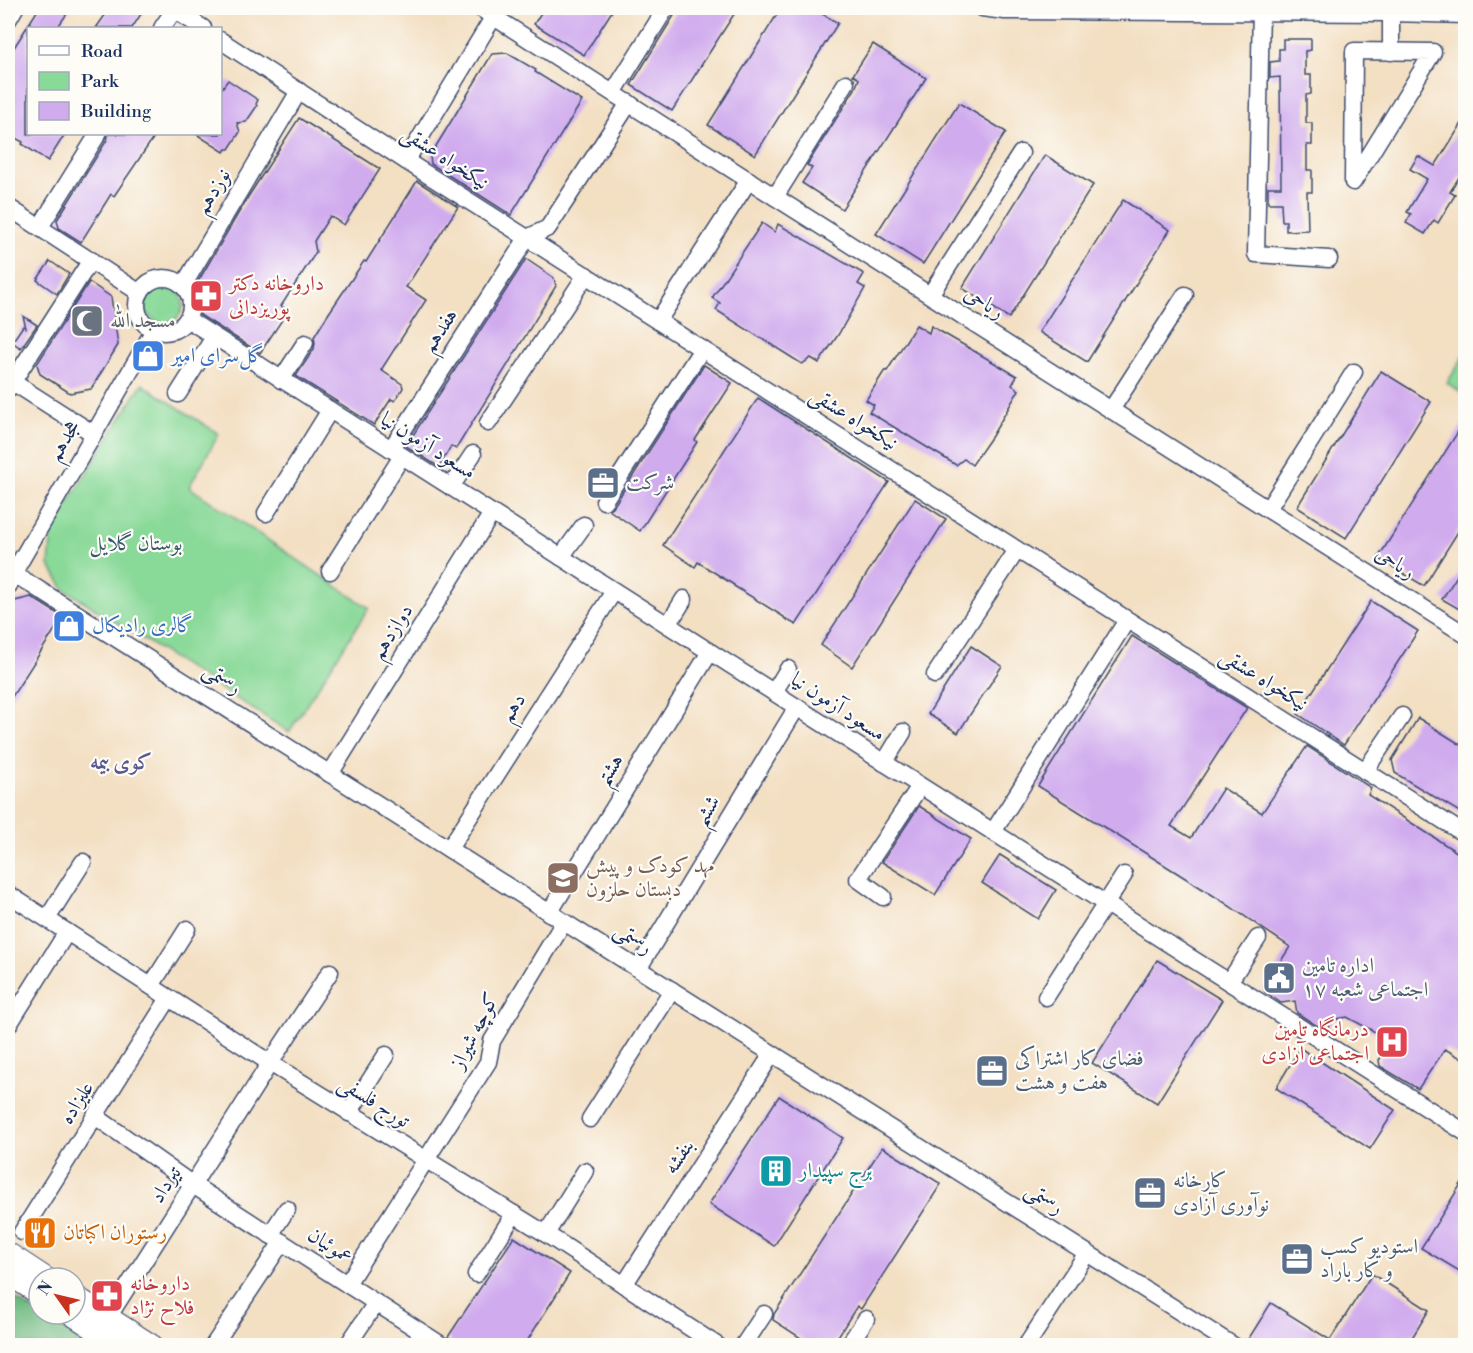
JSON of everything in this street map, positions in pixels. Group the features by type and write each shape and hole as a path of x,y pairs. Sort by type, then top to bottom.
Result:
{"main road":[{"path":"8,1253 28,1266"},
{"path":"8,1274 27,1286"},
{"path":"87,1308 120,1346"},
{"path":"87,1319 153,1346"}],"street":[{"path":"8,20 15,8"},
{"path":"613,93 666,8"},
{"path":"982,8 1005,11 1115,9 1391,13 1422,10 1466,15"},
{"path":"163,27 172,9 201,27"},
{"path":"1261,10 1256,254 1329,259"},
{"path":"406,161 487,12"},
{"name":"ریاحی","path":"487,12 1466,634"},
{"path":"1391,13 1391,52"},
{"name":"نیکخواه عشقی","path":"222,41 406,161 1466,835"},
{"path":"1354,51 1391,52 1432,52 1353,182 1354,51"},
{"path":"775,197 846,83"},
{"name":"نوزدهم","path":"183,286 300,91"},
{"path":"527,238 548,228 629,103"},
{"path":"39,227 97,135"},
{"path":"930,295 1020,153"},
{"path":"658,321 749,180"},
{"path":"8,207 140,293"},
{"name":"هفدهم","path":"330,571 397,453 527,238"},
{"path":"90,260 9,383 94,434"},
{"path":"488,423 586,275"},
{"path":"168,278 183,286 191,302 187,319 181,326 163,332 146,325 138,310 140,293 145,286 152,281 168,278"},
{"path":"1111,410 1185,295"},
{"name":"مسعود آزمون نیا","path":"187,319 1466,1132"},
{"name":"هجدهم","path":"9,577 154,330"},
{"path":"178,394 214,337"},
{"path":"281,380 305,343"},
{"path":"604,501 702,349"},
{"path":"1268,509 1354,372"},
{"path":"266,513 330,410"},
{"path":"451,488 473,454"},
{"name":"دوازدهم","path":"330,774 492,513"},
{"path":"561,557 584,525"},
{"path":"935,675 1017,550"},
{"name":"رستمی","path":"9,577 330,774 1234,1346"},
{"name":"دهم","path":"449,849 614,591"},
{"path":"668,625 684,599"},
{"path":"993,832 1127,620"},
{"name":"هشتم","path":"549,913 710,652"},
{"path":"774,693 788,669"},
{"name":"ششم","path":"638,969 797,707"},
{"path":"1365,771 1402,716"},
{"path":"884,763 903,732"},
{"path":"883,897 858,879 920,786"},
{"path":"47,919 83,862"},
{"path":"1046,997 1124,874"},
{"name":"تورج فلسفی","path":"8,894 349,1113 546,1234 718,1346"},
{"name":"کوچه شیراز","path":"347,1284 488,1062 492,1041 564,922"},
{"path":"151,986 187,929"},
{"path":"8,1026 67,932"},
{"path":"1229,982 1258,938"},
{"name":"تیرداد","path":"104,1325 330,972"},
{"path":"590,1119 672,990"},
{"name":"علیزاده","path":"22,1232 169,998"},
{"name":"بنفشه","path":"624,1285 772,1054"},
{"path":"349,1113 386,1055"},
{"name":"عموئیان","path":"95,1116 193,1185 443,1346"},
{"path":"546,1234 585,1171"},
{"path":"213,1346 276,1239 287,1209"},
{"path":"476,1274 513,1214"},
{"path":"1026,1346 1087,1252"},
{"path":"347,1346 376,1302"},
{"path":"743,1346 764,1314"},
{"path":"848,1346 866,1319"}],"green space":[{"path":"164,285 178,290 183,304 178,318 164,323 150,318 145,304 150,290"},
{"path":"1465,354 1465,395 1447,383"},
{"name":"بوستان گلایل","path":"142,384 219,434 189,487 369,608 289,732 64,589 49,565 52,529"},
{"path":"8,1294 27,1306 27,1326 58,1326 83,1342 83,1345 8,1345"}],"building":[{"path":"39,8 71,8 58,27 27,27 27,135 64,135 48,161 8,134 8,57"},
{"path":"110,8 145,8 133,27 97,27"},
{"path":"544,8 614,8 584,55 534,24"},
{"path":"676,8 738,8 672,111 631,85 675,14"},
{"path":"781,8 812,8 838,23 755,155 708,125"},
{"path":"1283,39 1311,39 1311,50 1305,51 1305,75 1311,75 1311,94 1306,95 1306,123 1312,123 1312,145 1307,145 1307,170 1312,170 1312,192 1307,192 1308,230 1286,231 1286,221 1282,221 1281,203 1268,203 1268,187 1281,187 1280,77 1270,78 1270,62 1279,61 1279,49 1283,49"},
{"path":"873,44 926,78 842,209 802,183 812,168 807,165 855,89 859,79 853,75"},
{"path":"507,53 582,101 511,215 431,164 430,156 492,54"},
{"path":"228,80 258,100 257,106 246,122 237,123 240,132 229,149 224,152 198,135 222,135 222,88"},
{"path":"959,103 1006,132 923,264 876,234"},
{"path":"1466,117 1466,166 1450,192 1455,195 1438,223 1434,220 1425,234 1406,223 1411,214 1407,212 1427,179 1410,169 1418,156 1435,166"},
{"path":"299,118 380,169 344,225 330,216 314,241 316,252 281,306 288,311 260,353 200,315 200,305 193,290 248,197"},
{"path":"109,135 155,135 114,196 111,194 81,242 59,228 57,220"},
{"path":"1045,155 1093,185 1009,318 962,288"},
{"path":"417,181 458,207 406,287 426,300 381,370 402,384 403,388 395,401 391,399 374,425 296,376 314,349 314,337 327,316 364,261 366,262"},
{"path":"1123,200 1170,230 1087,362 1039,332"},
{"path":"762,223 775,232 778,224 864,274 858,284 865,288 819,363 811,358 802,364 716,310 720,303 712,298"},
{"path":"526,259 554,278 556,286 456,449 451,446 439,467 406,446"},
{"path":"50,261 69,274 57,294 37,280"},
{"name":"مسجد الله","path":"89,282 111,297 118,345 91,389 70,393 40,374 37,364"},
{"path":"23,316 37,325 21,348 12,342 23,326 26,328"},
{"path":"916,325 929,333 931,326 1017,376 1012,385 1019,390 972,465 964,459 956,465 869,412 874,405 866,400"},
{"path":"704,365 732,383 640,531 609,510"},
{"path":"1381,371 1431,402 1346,538 1297,507"},
{"path":"758,398 889,482 796,625 698,562 695,567 663,545"},
{"path":"1466,419 1466,519 1424,586 1378,558"},
{"path":"915,499 946,519 852,667 821,645"},
{"path":"1466,562 1466,613 1442,599"},
{"path":"31,597 63,617 8,703 8,613 15,601"},
{"path":"1371,601 1418,631 1344,745 1298,714"},
{"path":"1132,636 1247,708 1171,826 1191,838 1223,788 1262,813 1307,746 1371,788 1368,795 1466,858 1466,913 1460,922 1466,926 1466,1061 1445,1049 1418,1089 1380,1066 1379,1060 1384,1053 1379,1034 1347,1017 1332,1020 1328,1028 1322,1029 1297,1013 1295,1001 1281,1003 1265,992 1264,987 1290,947 1222,901 1038,786"},
{"path":"971,646 1002,666 958,733 928,714"},
{"path":"1418,718 1466,748 1466,816 1395,773 1392,760"},
{"path":"919,806 971,839 935,895 882,862"},
{"path":"1000,855 1056,890 1038,919 982,883"},
{"path":"1157,960 1222,1000 1157,1103 1092,1063"},
{"path":"1300,1048 1395,1110 1370,1149 1276,1088"},
{"name":"برج سپیدار","path":"779,1096 843,1138 774,1246 709,1204"},
{"path":"882,1147 941,1184 861,1309 857,1306 832,1346 813,1346 773,1320 774,1314"},
{"path":"1466,1176 1466,1266 1461,1272 1421,1248"},
{"path":"514,1237 570,1273 524,1346 457,1346 448,1337"},
{"path":"1372,1274 1429,1310 1407,1346 1244,1346 1271,1303 1330,1340"}],"place":[{"name":"داروخانه دکتر پوریزدانی","path":"206,296"},
{"name":"مسجد الله","path":"87,321"},
{"name":"گل‌سرای امیر","path":"148,356"},
{"name":"شرکت","path":"603,483"},
{"name":"گالری رادیکال","path":"69,626"},
{"name":"مهد کودک و پیش دبستان حلزون","path":"563,878"},
{"name":"اداره تامین اجتماعی شعبه ۱۷","path":"1279,978"},
{"name":"درمانگاه تامین اجتماعی آزادی","path":"1392,1042"},
{"name":"فضای کار اشتراکی هفت و هشت","path":"992,1071"},
{"name":"برج سپیدار","path":"776,1171"},
{"name":"کارخانه نوآوری آزادی","path":"1150,1193"},
{"name":"رستوران اکباتان","path":"40,1233"},
{"name":"استودیو کسب و کار باراد","path":"1297,1259"},
{"name":"داروخانه فلاح نژاد","path":"107,1296"}],"district":[{"name":"کوی بیمه","path":"121,762"}]}
